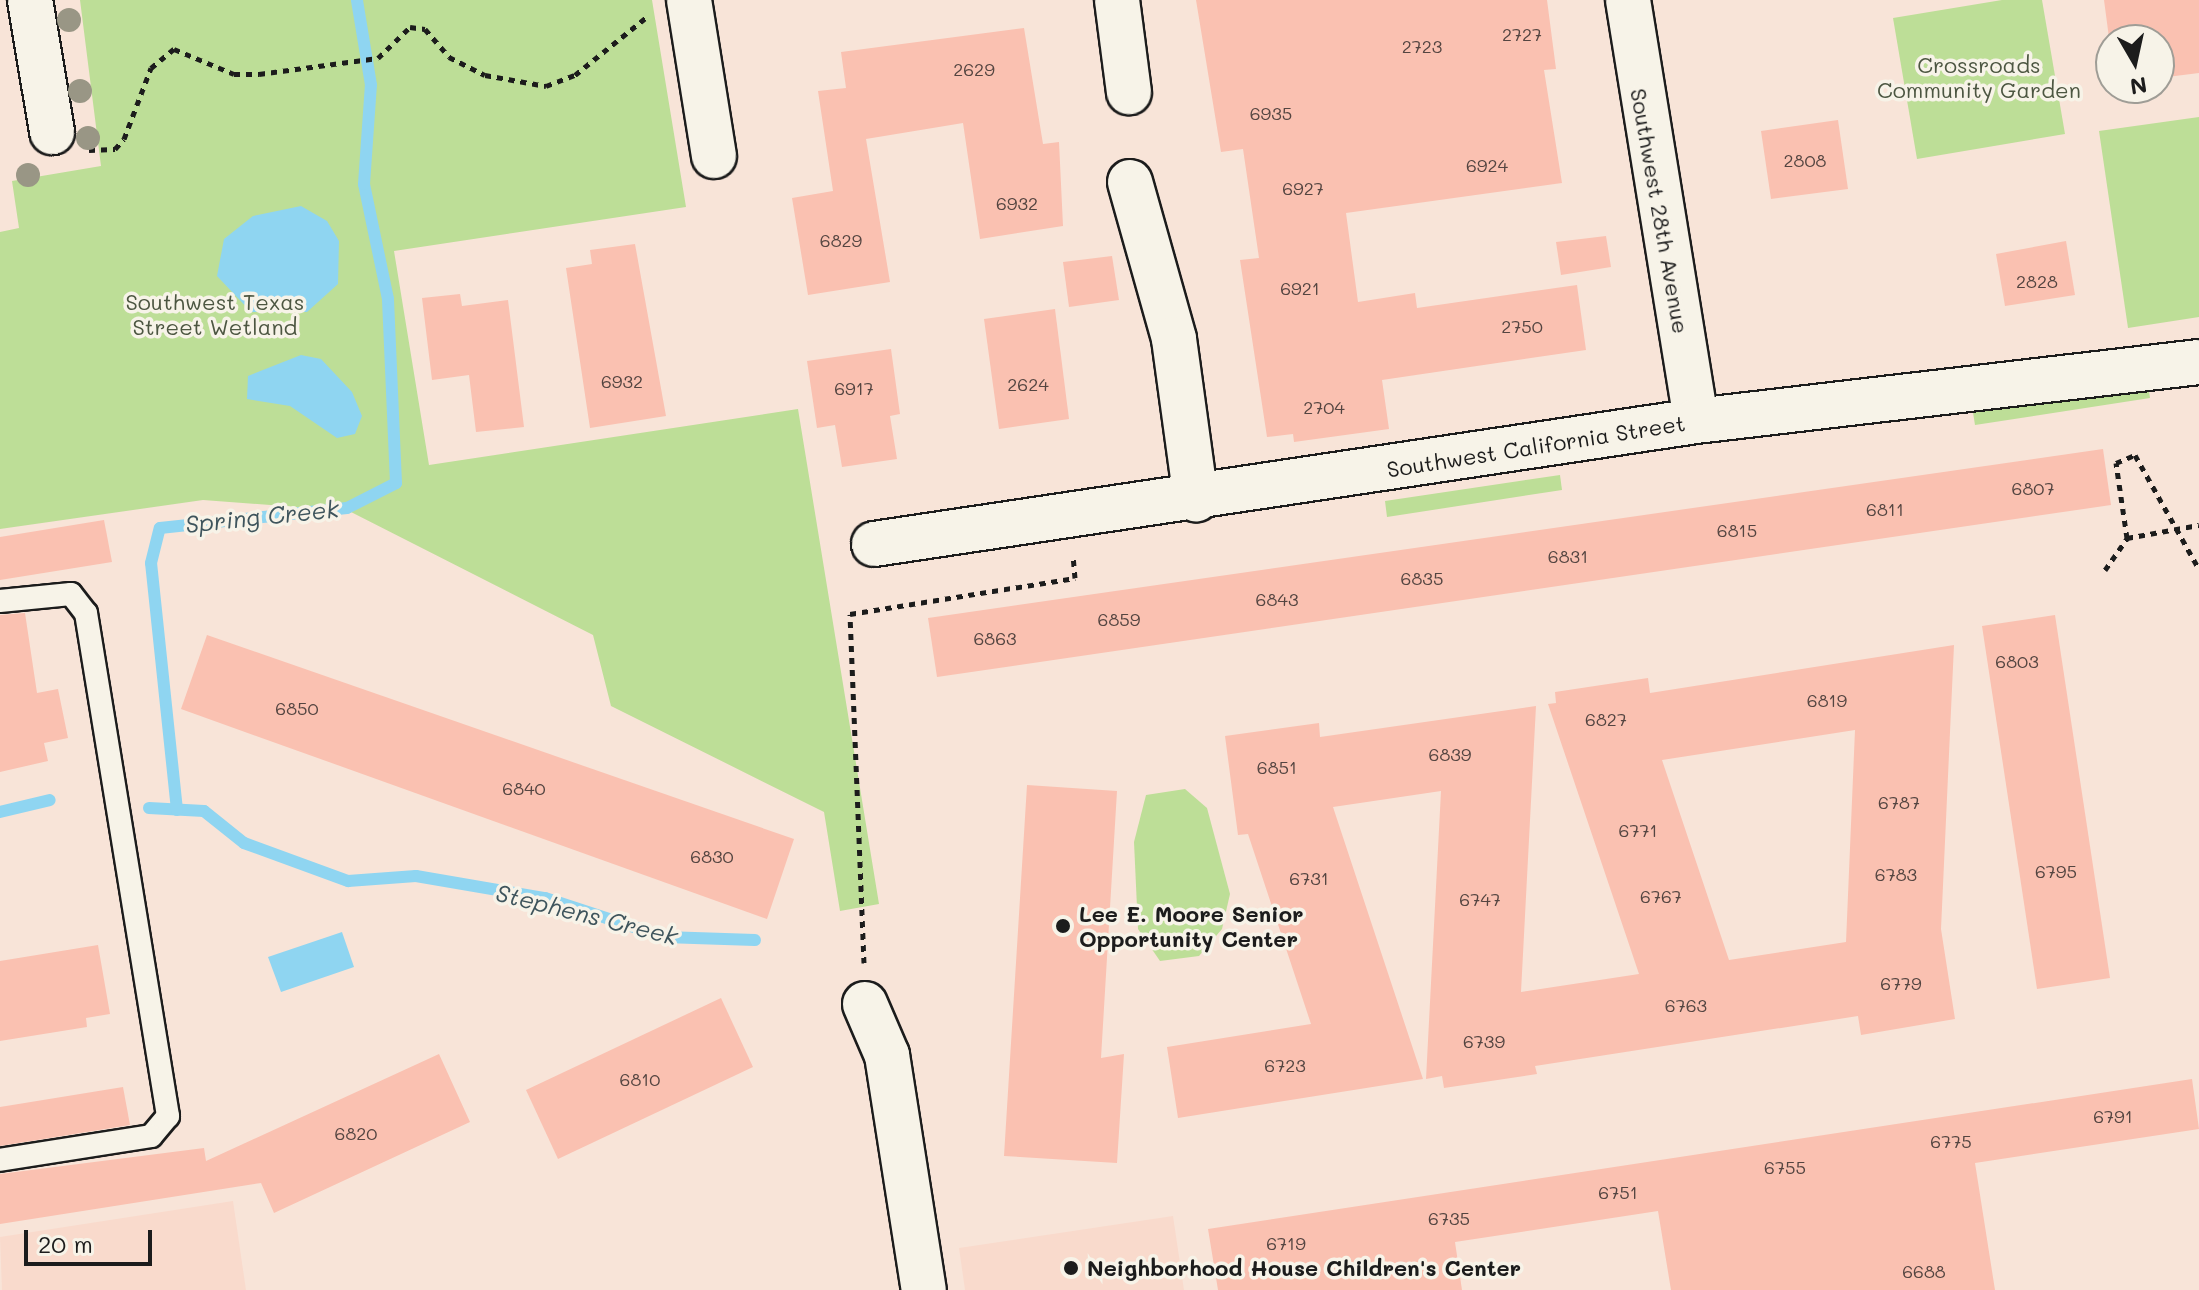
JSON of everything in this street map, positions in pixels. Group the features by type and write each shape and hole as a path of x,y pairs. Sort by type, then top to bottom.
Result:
{"street":[{"path":"30,0 52,132"},
{"path":"1117,0 1129,92"},
{"name":"Southwest 28th Avenue","path":"1628,0 1696,421"},
{"path":"674,4 714,156"},
{"path":"1130,182 1174,339 1196,499"},
{"name":"Southwest California Street","path":"874,544 1196,499 1696,421 2199,362"},
{"path":"865,1004 887,1055 924,1290"}],"lane":[{"path":"0,601 57,592 71,594 86,613 168,1116 151,1136 0,1160"}],"path":[{"path":"52,132 100,153 115,149 151,68 174,49 234,74 378,58 402,32 425,29 449,57 485,75 546,86 575,75 619,32 674,4"},
{"path":"2105,570 2127,538 2116,463 2135,455 2180,530 2199,569"},
{"path":"2127,538 2199,525"},
{"path":"865,1004 850,614 1075,578"}],"shaded area":[{"path":"233,1201 246,1290 2,1290 0,1237"},
{"name":"Neighborhood House Children's Center","path":"1173,1216 1184,1290 965,1290 959,1248"}],"green space":[{"name":"Southwest Texas Street Wetland","path":"80,0 652,0 686,207 394,251 429,465 798,409 879,904 840,911 824,812 611,706 593,635 349,511 203,500 0,529 0,232 19,228 12,181 101,166"},
{"name":"Crossroads Community Garden","path":"2002,0 2042,0 2065,134 1917,159 1893,18"},
{"path":"2199,117 2199,317 2128,328 2099,131"},
{"path":"2147,379 2150,398 1975,425 1972,406"},
{"path":"1560,475 1562,490 1387,517 1385,501"},
{"path":"1185,789 1207,808 1230,894 1222,929 1199,956 1160,961 1138,929 1134,842 1146,795"}],"water":[{"path":"301,206 327,221 339,241 338,284 307,312 251,312 217,276 224,239 253,216"},
{"path":"301,355 321,359 352,392 362,416 355,434 337,438 290,406 247,399 248,376"},
{"path":"342,932 354,967 281,992 268,957"}],"building":[{"path":"1196,0 1547,0 1556,69 1544,70 1562,183 1346,213 1358,302 1415,293 1417,308 1577,285 1586,350 1382,380 1389,429 1294,442 1293,434 1267,437 1240,260 1259,258 1243,149 1221,152"},
{"path":"2104,0 2199,0 2199,73 2175,76 2175,24 2107,24"},
{"path":"1024,28 1043,144 1059,142 1063,226 980,239 963,123 866,139 890,282 808,295 792,198 833,191 818,91 846,88 841,52"},
{"path":"1838,120 1848,189 1771,199 1761,131"},
{"path":"1606,236 1611,267 1561,275 1556,242"},
{"path":"2066,241 2075,295 2005,306 1996,254"},
{"path":"635,244 666,416 590,428 566,268 592,264 590,250"},
{"path":"1112,256 1119,300 1069,307 1063,262"},
{"path":"460,294 462,306 508,300 524,427 476,432 469,375 432,380 422,298"},
{"path":"1055,309 1069,419 999,429 984,319"},
{"path":"891,349 900,414 890,416 897,459 842,467 835,425 817,428 807,361"},
{"path":"2103,449 2111,505 937,677 928,618"},
{"path":"104,520 112,562 0,580 0,537"},
{"path":"25,613 37,693 58,689 68,738 44,743 48,761 0,772 0,615"},
{"path":"2055,615 2110,978 2037,989 1982,626"},
{"path":"207,635 794,839 767,919 181,709"},
{"path":"1954,645 1941,929 1955,1019 1861,1035 1858,1016 1535,1066 1537,1074 1444,1088 1442,1076 1426,1079 1441,791 1333,807 1423,1079 1178,1118 1167,1047 1311,1024 1248,834 1238,835 1225,736 1319,723 1320,737 1536,706 1521,992 1639,974 1548,704 1556,703 1555,692 1648,678 1650,693","holes":["1855,730 1846,942 1729,960 1662,760"]},
{"name":"Lee E. Moore Senior Opportunity Center","path":"1027,785 1117,791 1101,1058 1124,1054 1117,1163 1004,1156"},
{"path":"98,945 110,1014 86,1018 87,1027 0,1041 0,961"},
{"path":"721,998 753,1067 558,1159 526,1090"},
{"path":"439,1054 470,1122 274,1213 261,1183 0,1224 0,1174 204,1148 206,1161"},
{"path":"2192,1079 2199,1129 1975,1163 1995,1290 1671,1290 1658,1211 1455,1242 1462,1290 1218,1290 1208,1229"},
{"path":"123,1087 130,1125 0,1146 0,1107"}],"waterway":[{"name":"Spring Creek","path":"177,810 151,563 160,528 347,508 396,483 388,299 364,184 371,85 357,0"},
{"name":"Stephens Creek","path":"0,812 50,800"},
{"name":"Stephens Creek","path":"149,808 204,811 244,843 348,881 416,876 545,898 664,937 755,940"}],"place":[{"name":"Lee E. Moore Senior Opportunity Center","path":"1063,926"},
{"name":"Neighborhood House Children's Center","path":"1071,1268"}]}
